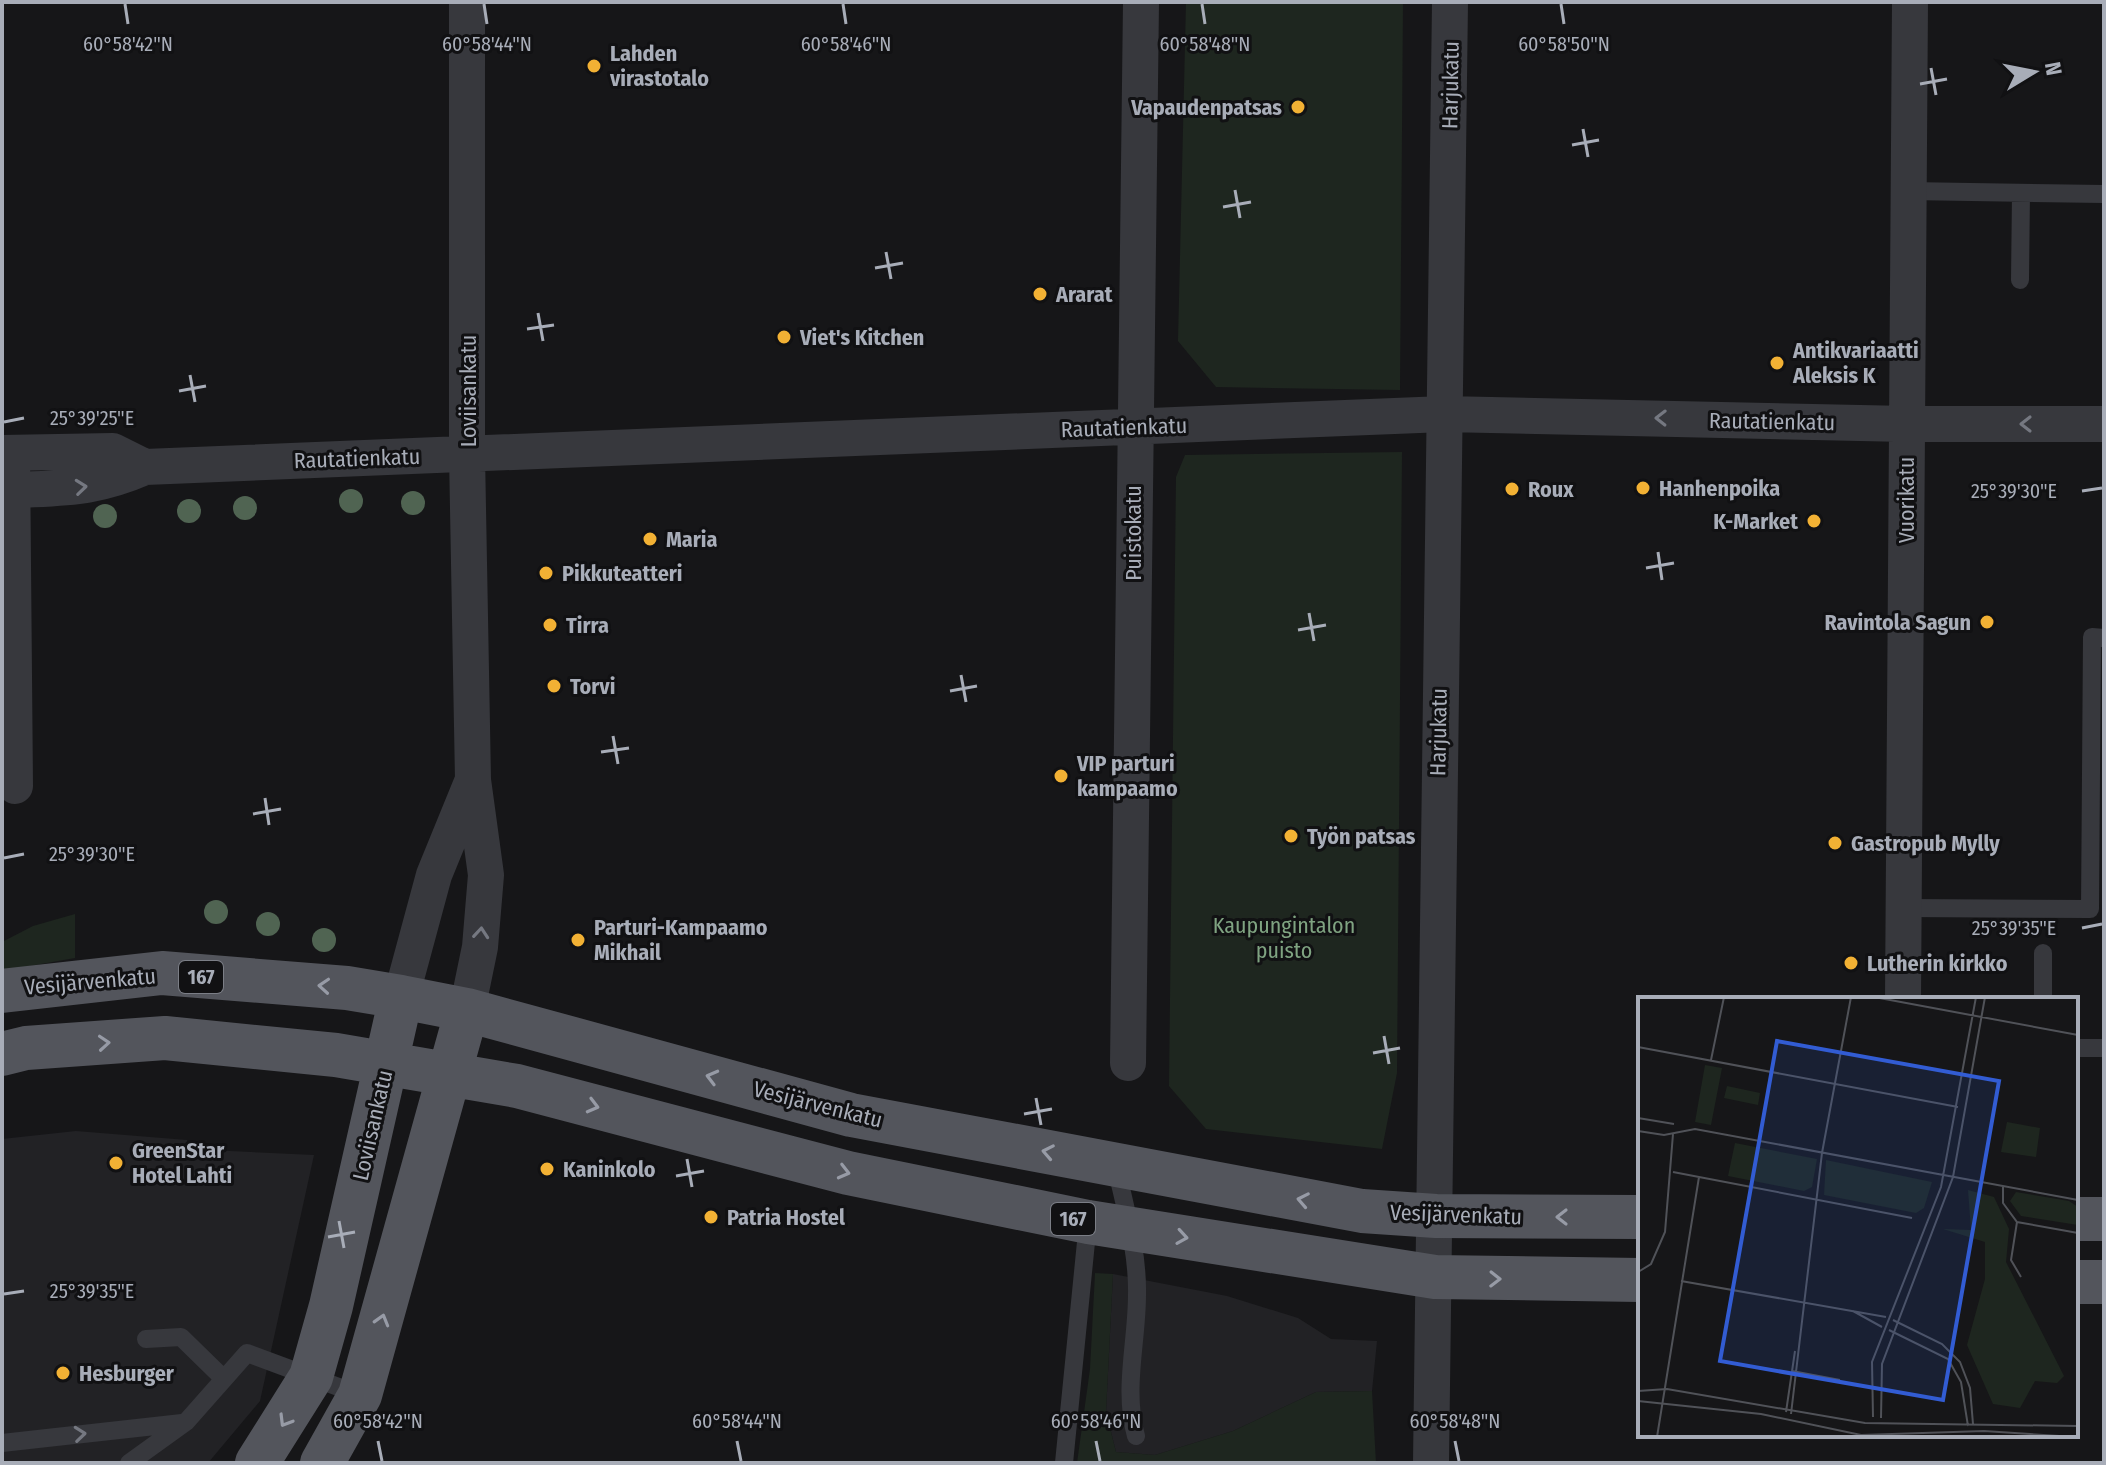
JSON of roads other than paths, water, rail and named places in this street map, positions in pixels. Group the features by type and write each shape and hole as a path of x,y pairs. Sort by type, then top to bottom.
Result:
{"main road":[{"name":"Vesijärvenkatu","path":"2,991 162,973 347,988 467,1010 851,1115 1362,1211 1436,1216 1638,1217"},
{"name":"Loviisankatu","path":"257,1463 311,1377 401,997"},
{"name":"Loviisankatu","path":"322,1463 360,1395 467,1010"},
{"name":"167","path":"2,1054 26,1048 165,1038 386,1063 517,1086 848,1173 1109,1225 1435,1277 1638,1280"},
{"path":"2078,1219 2104,1219"},
{"path":"2078,1282 2104,1282"}],"street":[{"name":"Loviisankatu","path":"467,2 467,454 473,780 486,875 480,947 467,1010"},
{"name":"Puistokatu","path":"1128,1063 1133,426 1141,2"},
{"name":"Harjukatu","path":"1431,1463 1436,1216 1438,716 1450,2"},
{"name":"Vuorikatu","path":"1903,997 1910,2"},
{"name":"Rautatienkatu","path":"8,490 96,485 145,467 1444,414 1907,424 2104,424"},
{"name":"Rautatienkatu","path":"7,453 113,451 145,467"},
{"path":"7,453 15,786"},
{"name":"Loviisankatu","path":"401,997 434,875 473,780"}],"lane":[{"path":"1908,191 2104,194"},
{"path":"2020,280 2021,193"},
{"path":"1903,908 2090,909 2092,637 2104,638"},
{"path":"2043,953 2043,997"},
{"path":"2078,1048 2104,1048"},
{"path":"1064,1463 1109,1225 1116,1165"},
{"path":"1109,1225 1137,1294 1128,1410 1136,1436"},
{"path":"146,1339 181,1337 224,1379"},
{"path":"129,1463 186,1422 247,1353 360,1395"},
{"path":"2,1443 186,1422"}],"place":[{"name":"Lahden virastotalo","path":"594,66"},
{"name":"Vapaudenpatsas","path":"1298,107"},
{"name":"Ararat","path":"1040,294"},
{"name":"Viet's Kitchen","path":"784,337"},
{"name":"Antikvariaatti Aleksis K","path":"1777,363"},
{"name":"Hanhenpoika","path":"1643,488"},
{"name":"Roux","path":"1512,489"},
{"name":"K-Market","path":"1814,521"},
{"name":"Maria","path":"650,539"},
{"name":"Pikkuteatteri","path":"546,573"},
{"name":"Ravintola Sagun","path":"1987,622"},
{"name":"Tirra","path":"550,625"},
{"name":"Torvi","path":"554,686"},
{"name":"VIP parturi kampaamo","path":"1061,776"},
{"name":"Työn patsas","path":"1291,836"},
{"name":"Gastropub Mylly","path":"1835,843"},
{"name":"Parturi-Kampaamo Mikhail","path":"578,940"},
{"name":"Lutherin kirkko","path":"1851,963"},
{"name":"GreenStar Hotel Lahti","path":"116,1163"},
{"name":"Kaninkolo","path":"547,1169"},
{"name":"Patria Hostel","path":"711,1217"},
{"name":"Hesburger","path":"63,1373"}],"park label":[{"name":"Kaupungintalon puisto","path":"1284,938"}]}
